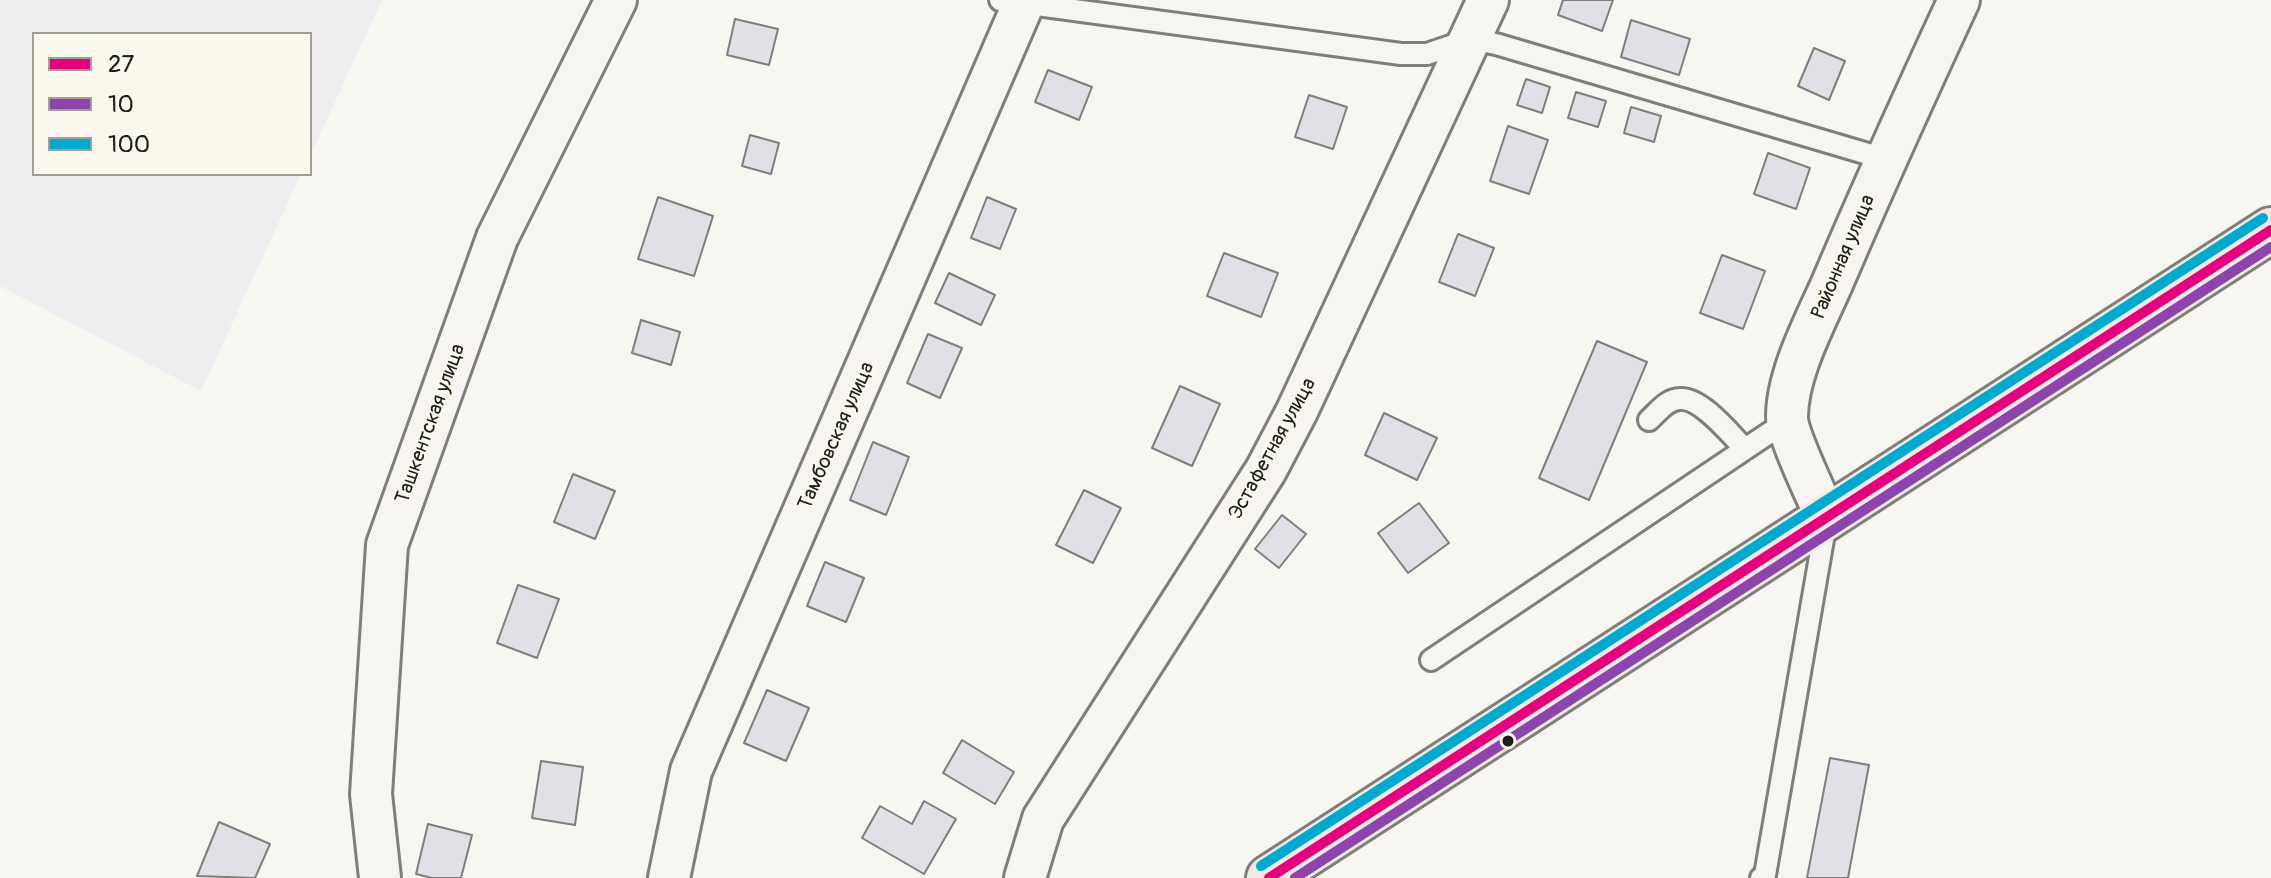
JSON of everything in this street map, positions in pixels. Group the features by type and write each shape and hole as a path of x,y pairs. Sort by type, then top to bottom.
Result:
{"main road":[{"path":"1269,878 2271,230"}],"street":[{"name":"Ташкентская улица","path":"380,878 371,794 387,545 497,238 616,0"},
{"name":"Эстафетная улица","path":"1025,878 1043,819 1249,498 1291,423 1488,0"},
{"name":"Районная улица","path":"1787,421 1788,398 1797,368 1885,159 1959,0"},
{"name":"Тамбовская улица","path":"669,878 691,771 1016,1"},
{"path":"1787,421 1827,519"}],"lane":[{"path":"1016,1 1401,54 1427,54 1471,39 1885,159"},
{"path":"1649,420 1667,403 1680,398 1691,401 1708,412 1745,449"},
{"path":"1431,660 1787,421"},
{"path":"1761,878 1765,875 1827,519"}],"shaded area":[{"path":"0,0 382,0 312,152 312,32 32,32 32,176 300,176 201,391 0,286"}],"building":[{"path":"1563,0 1613,0 1602,31 1558,15"},
{"path":"735,19 778,29 769,65 727,55"},
{"path":"1631,20 1690,39 1679,75 1621,57"},
{"path":"1814,48 1845,61 1829,100 1798,86"},
{"path":"1048,70 1092,87 1079,120 1035,102"},
{"path":"1526,79 1550,87 1542,113 1517,105"},
{"path":"1576,92 1606,101 1598,127 1568,118"},
{"path":"1309,95 1347,107 1333,149 1295,137"},
{"path":"1631,107 1661,116 1654,142 1624,133"},
{"path":"1508,126 1548,140 1529,194 1490,181"},
{"path":"750,135 779,143 771,174 742,166"},
{"path":"1768,153 1810,168 1796,209 1754,194"},
{"path":"658,197 713,216 694,276 638,259"},
{"path":"987,197 1016,209 1000,249 971,238"},
{"path":"1458,234 1494,248 1475,296 1439,282"},
{"path":"1224,253 1278,273 1261,317 1207,296"},
{"path":"1722,255 1765,271 1743,329 1700,313"},
{"path":"949,273 995,295 981,325 935,303"},
{"path":"641,320 680,332 671,365 632,353"},
{"path":"928,334 962,348 940,398 907,383"},
{"path":"1597,341 1647,362 1589,500 1539,478"},
{"path":"1180,386 1220,404 1192,466 1152,448"},
{"path":"1384,413 1437,438 1417,480 1365,455"},
{"path":"873,442 909,457 886,515 850,500"},
{"path":"573,474 615,491 595,539 554,522"},
{"path":"1084,490 1121,508 1093,563 1056,545"},
{"path":"1419,503 1449,543 1408,573 1378,533"},
{"path":"1282,515 1306,534 1279,568 1255,549"},
{"path":"825,562 864,578 846,622 807,606"},
{"path":"518,585 559,599 537,658 497,643"},
{"path":"767,690 809,708 786,761 744,743"},
{"path":"962,740 1014,772 995,804 943,773"},
{"path":"1830,758 1869,765 1848,878 1807,878"},
{"path":"541,761 583,767 575,825 532,818"},
{"path":"924,801 956,819 924,874 862,838 880,806 912,824"},
{"path":"219,822 270,844 255,878 197,876"},
{"path":"428,824 472,835 461,878 432,878 416,874"}],"transit line":[{"name":"100","path":"1261,866 2263,218"},
{"name":"27","path":"1269,878 2271,230"},
{"name":"10","path":"1295,878 2271,247"}]}
